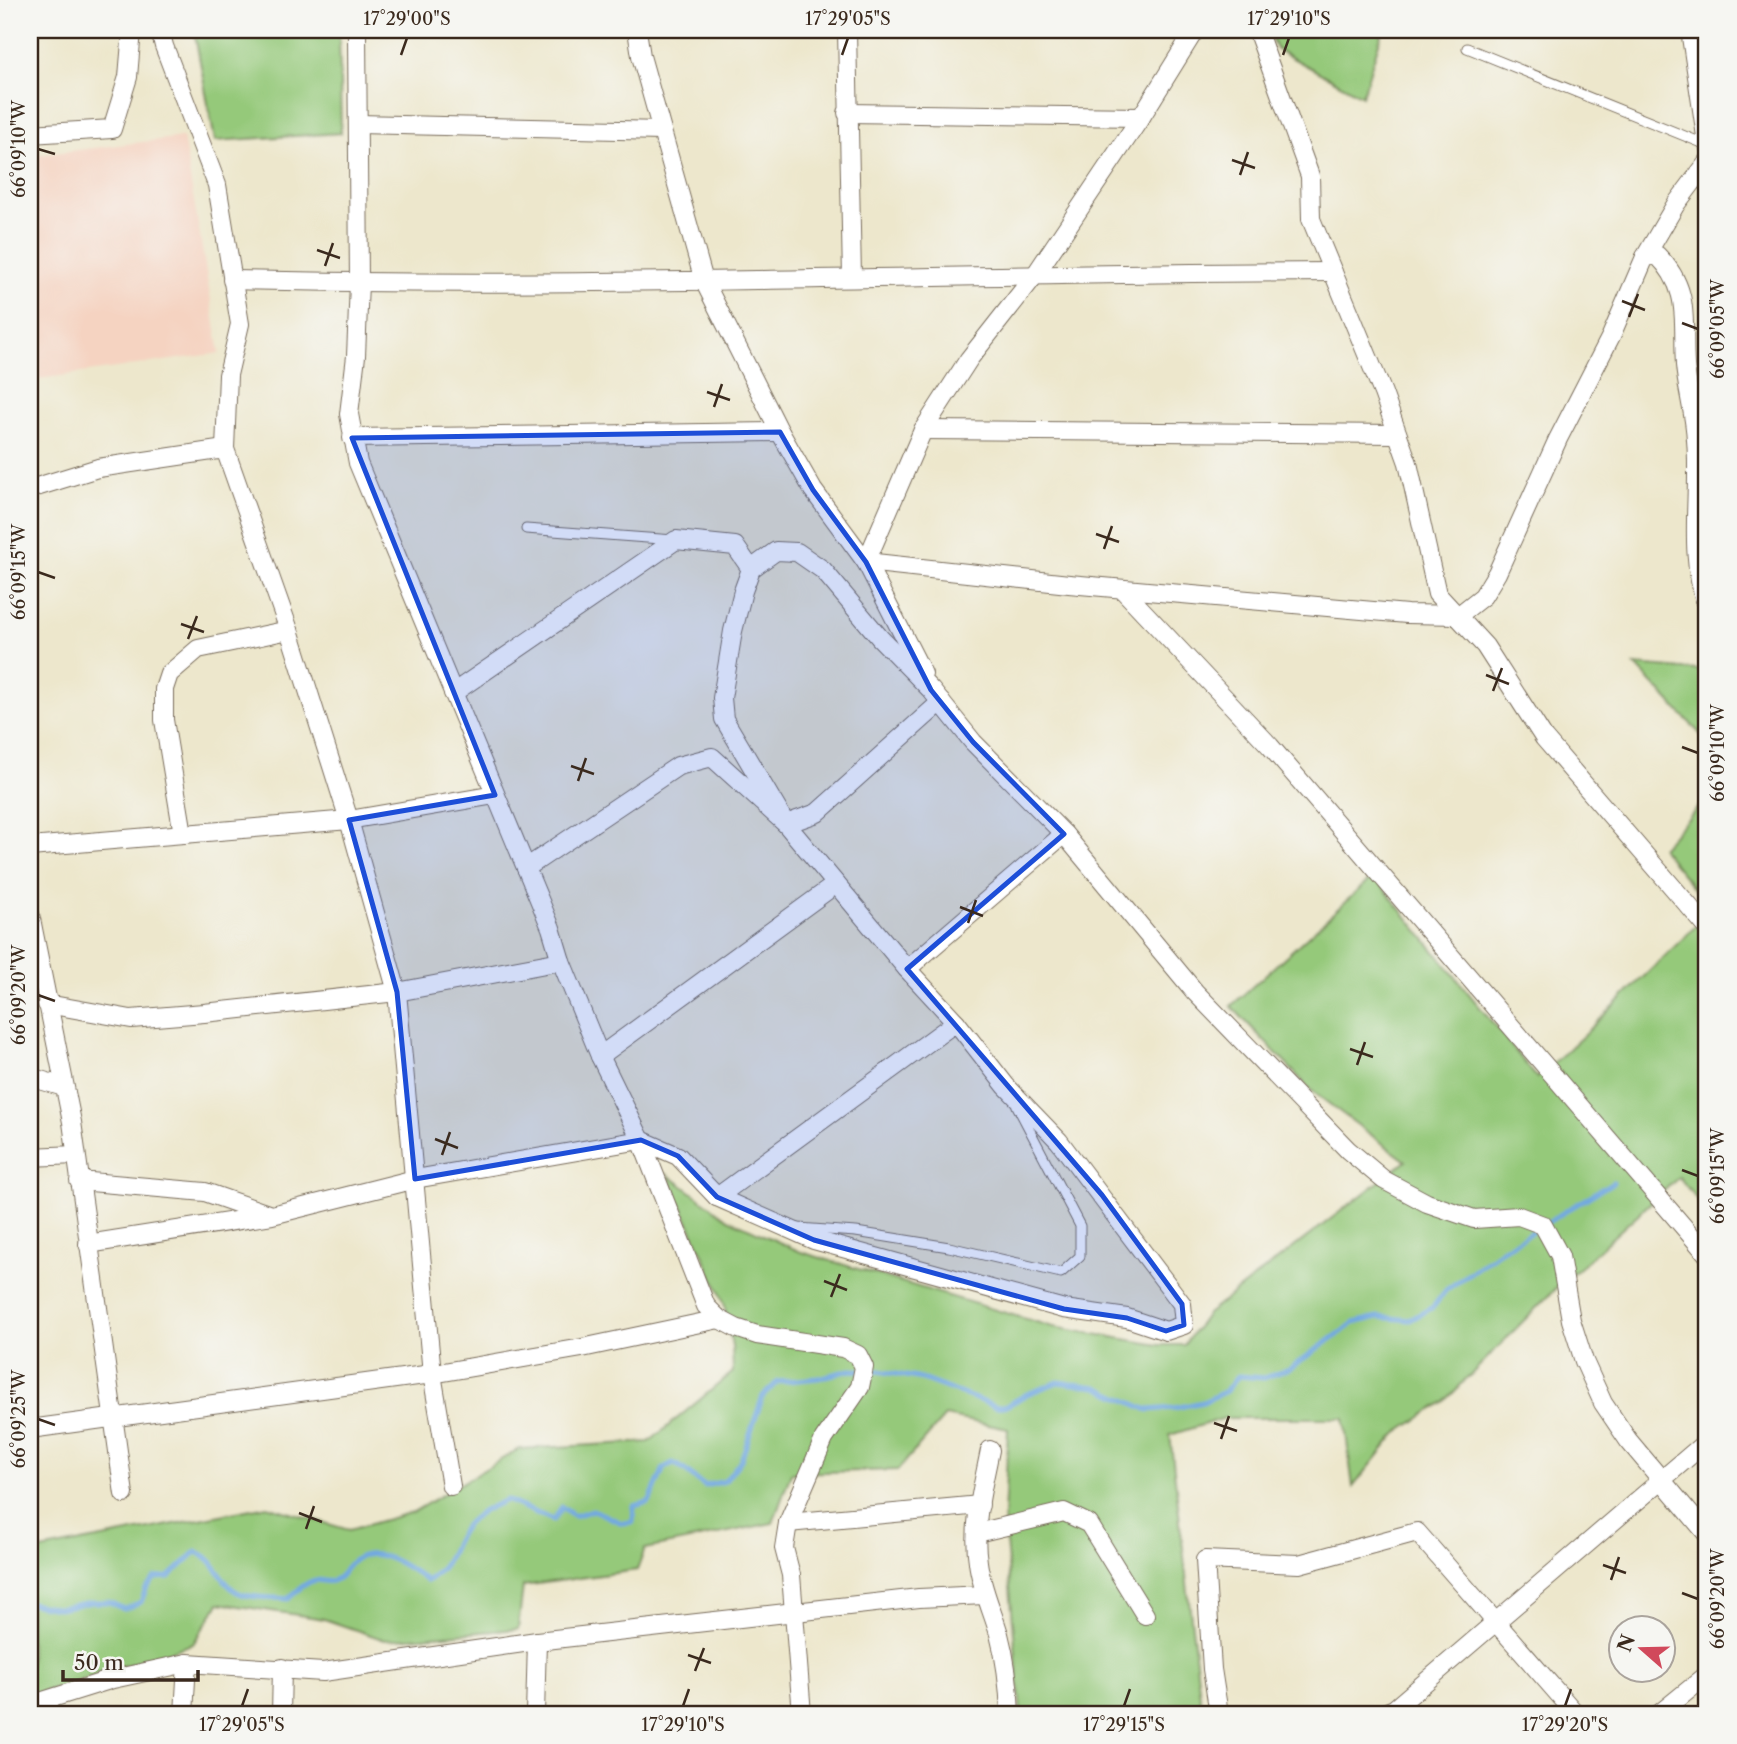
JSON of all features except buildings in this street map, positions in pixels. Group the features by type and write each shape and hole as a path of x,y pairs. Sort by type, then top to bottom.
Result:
{"street":[{"path":"30,134 112,129 128,77 132,30"},
{"path":"160,30 218,185 240,324 228,375 225,449 289,630 349,820 397,992 432,1374 451,1486"},
{"path":"357,30 359,283 356,356 349,414 358,463 551,928 561,961 600,1056 641,1140 706,1306 719,1319 757,1335 843,1348 858,1355 864,1367 860,1387 824,1439 788,1523 784,1548 791,1575 802,1714"},
{"path":"637,30 641,56 704,281 780,432 813,490 866,562 936,696"},
{"path":"847,30 852,278"},
{"path":"866,562 923,430 969,359 1035,275 1141,117 1195,30"},
{"path":"1257,30 1310,176 1311,219 1408,463 1437,594 1485,646 1544,738 1707,927"},
{"path":"1689,30 1707,144"},
{"path":"847,113 1141,117"},
{"path":"358,124 662,131"},
{"path":"866,562 1122,589 1407,614 1459,615 1483,596 1497,573 1558,439 1611,336 1645,257 1676,204 1707,163"},
{"path":"1645,257 1657,255 1668,265 1679,284 1685,367 1696,439 1697,569 1707,606"},
{"path":"232,280 359,283 704,281 1333,272"},
{"path":"923,430 1397,434"},
{"path":"352,438 780,432"},
{"path":"30,489 98,468 225,449"},
{"path":"453,693 676,540 736,545 751,569"},
{"path":"786,824 724,719 722,698 733,631 751,569 776,551 797,552 822,570 880,638 936,696 973,742 1064,834 1195,992 1348,1150 1384,1180 1427,1203 1474,1219 1519,1216 1543,1224 1560,1256 1571,1320 1584,1362 1603,1404 1628,1440 1707,1534"},
{"path":"1122,589 1270,746 1707,1254"},
{"path":"183,834 164,720 164,689 169,674 198,649 289,630"},
{"path":"786,824 817,813 936,696"},
{"path":"88,1244 272,1215 415,1179 641,1140 678,1156 717,1197 814,1240 1064,1309 1127,1318 1166,1331 1184,1325 1182,1304 1059,1141 1006,1086 956,1022 907,969 786,824 712,757 678,766 526,868"},
{"path":"30,847 349,820 495,795"},
{"path":"907,969 1064,834"},
{"path":"600,1056 836,884"},
{"path":"30,921 76,1155 124,1494"},
{"path":"47,1004 131,1019 397,992 561,961"},
{"path":"717,1197 956,1022"},
{"path":"30,1077 64,1087"},
{"path":"30,1157 76,1155"},
{"path":"79,1181 205,1192 272,1215"},
{"path":"30,1429 432,1374 582,1348 719,1319"},
{"path":"1381,1714 1394,1709 1707,1441"},
{"path":"990,1450 980,1505 977,1561 1005,1660 1010,1714"},
{"path":"788,1523 980,1505"},
{"path":"977,1533 1064,1512 1089,1524 1145,1615"},
{"path":"1219,1714 1212,1669 1205,1560 1299,1564 1417,1532 1576,1714"},
{"path":"30,1705 113,1679 187,1663 323,1672 537,1641 919,1598 985,1595"},
{"path":"536,1714 537,1641"},
{"path":"184,1714 187,1663"},
{"path":"281,1714 282,1668"},
{"path":"1659,1714 1707,1675"}],"lane":[{"path":"1467,48 1707,144"},
{"path":"526,529 676,540"},
{"path":"782,1226 856,1232 949,1247 1061,1273 1080,1256 1080,1226 1006,1086"}],"highlighted area":[{"path":"780,432 813,490 866,562 931,690 973,742 1064,834 907,969 1102,1195 1182,1304 1184,1325 1166,1331 1127,1318 1064,1309 814,1240 717,1197 678,1156 641,1140 415,1179 397,992 349,820 495,795 352,438"}],"shaded area":[{"path":"183,137 220,353 39,379 30,378 30,156"}],"green space":[{"path":"194,30 339,30 341,133 215,141"},
{"path":"1267,30 1383,30 1362,96 1276,49"},
{"path":"1635,665 1707,671 1707,741"},
{"path":"1707,798 1707,904 1661,848"},
{"path":"1374,876 1537,1078 1707,915 1707,1200 1701,1205 1679,1177 1548,1296 1445,1401 1396,1434 1353,1487 1344,1418 1225,1418 1170,1435 1202,1714 1021,1714 1004,1518 1008,1429 945,1416 898,1470 791,1473 773,1523 645,1549 637,1570 523,1586 518,1629 385,1640 324,1619 219,1603 193,1644 30,1696 30,1552 267,1506 349,1530 413,1512 519,1449 649,1442 733,1372 732,1346 724,1302 668,1175 728,1219 801,1252 1053,1327 1159,1345 1184,1345 1207,1314 1406,1161 1312,1091 1231,1006"}],"waterway":[{"path":"30,1603 58,1608 109,1602 124,1609 141,1602 146,1589 155,1578 169,1577 196,1552 208,1558 234,1590 252,1596 288,1599 312,1581 335,1580 352,1562 361,1556 370,1555 391,1559 427,1581 445,1563 461,1532 470,1521 506,1500 553,1520 562,1507 574,1516 593,1510 622,1523 633,1522 634,1506 649,1502 664,1468 673,1463 705,1486 725,1481 741,1460 763,1396 778,1382 818,1378 850,1370 879,1371 922,1379 997,1407 1008,1405 1058,1382 1097,1387 1148,1410 1203,1402 1226,1391 1238,1376 1264,1378 1289,1369 1354,1323 1378,1317 1410,1320 1433,1307 1446,1290 1499,1252 1613,1182"}]}
